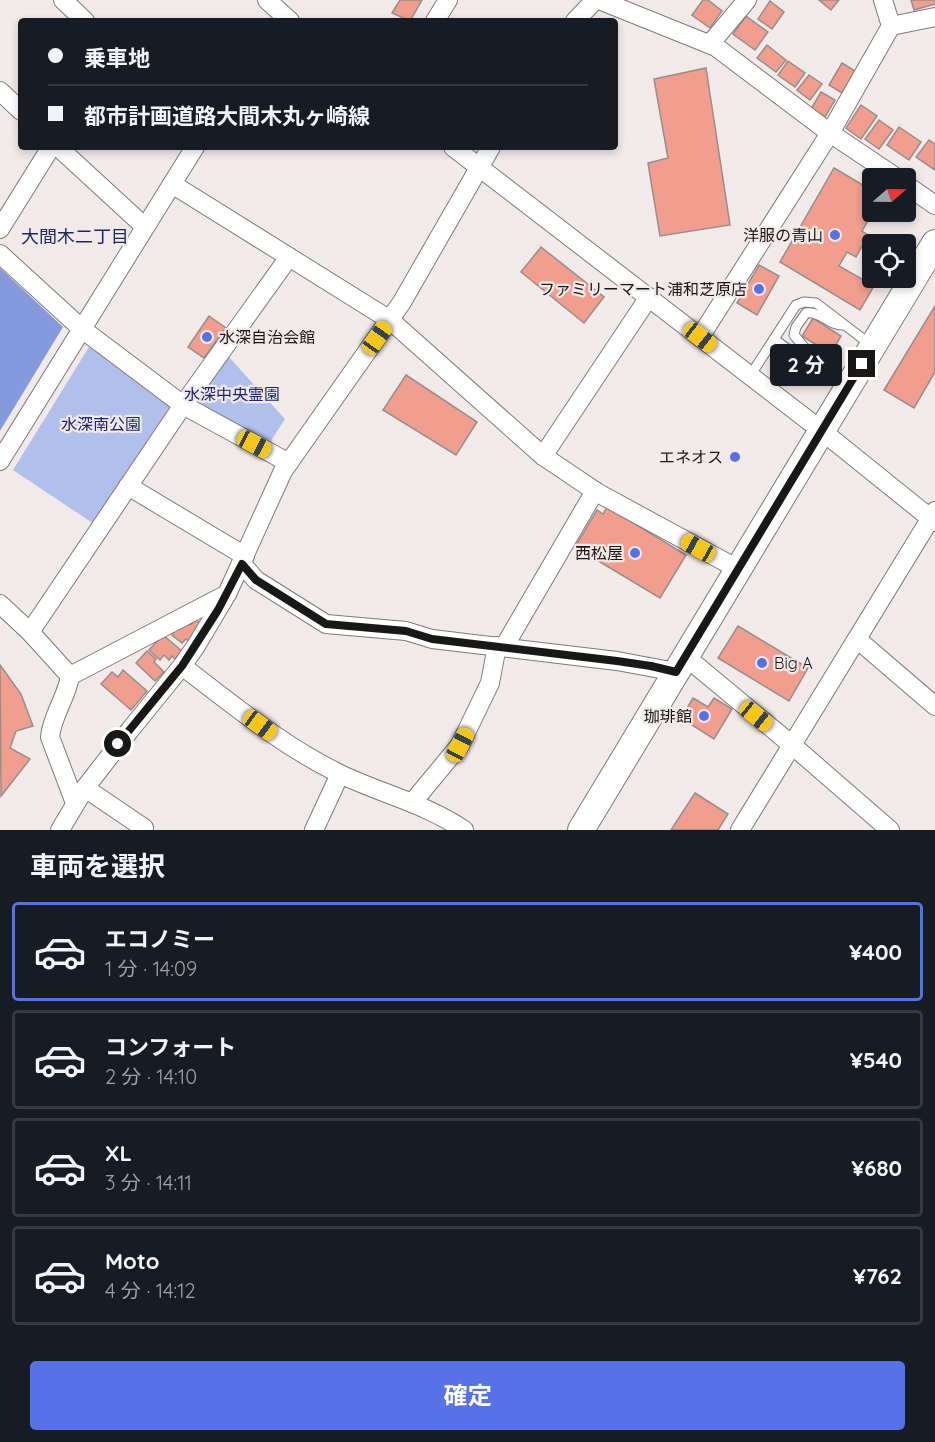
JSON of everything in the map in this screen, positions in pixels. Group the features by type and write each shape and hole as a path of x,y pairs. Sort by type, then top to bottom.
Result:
{"street":[{"path":"63,0 82,18"},
{"path":"437,18 448,0"},
{"path":"578,18 597,0 710,44 830,133 882,168"},
{"path":"710,44 747,0"},
{"path":"700,337 830,133 891,26 883,0"},
{"path":"891,26 935,17"},
{"path":"0,91 18,108"},
{"path":"0,229 49,150"},
{"path":"61,150 145,227"},
{"path":"0,460 193,150"},
{"path":"457,150 933,517 740,830"},
{"path":"60,830 80,796 182,666 227,594 283,471 402,302 488,150"},
{"path":"172,184 390,320 543,456 595,491 738,570"},
{"path":"916,192 935,205"},
{"path":"581,830 935,243"},
{"path":"0,254 82,330 183,405 289,463"},
{"path":"30,632 183,405 289,257"},
{"path":"543,456 649,297"},
{"path":"128,486 244,560 256,580 326,624 406,631 432,639 639,664 681,665 792,745 890,830"},
{"path":"412,803 460,745 490,684 501,646 595,491"},
{"path":"70,676 227,594"},
{"path":"0,604 30,632 70,676 69,684 51,726 50,737 80,796 144,828"},
{"path":"856,639 935,706"},
{"path":"182,666 276,737 306,756 340,774 412,803 464,830"},
{"path":"314,830 340,774"}],"lane":[{"path":"750,376 796,305 808,302 816,303 873,346"},
{"path":"844,325 837,326 814,312 806,313 802,316 794,335 814,359 851,382"},
{"path":"774,339 802,360 814,359"}],"green space":[{"name":"水深南公園","path":"89,347 172,404 172,410 94,524 13,470"},
{"name":"水深中央霊園","path":"229,357 285,419 271,441 200,405 199,398"}],"shaded area":[{"path":"0,268 63,327 0,431"}],"building":[{"path":"400,0 422,0 412,18 403,18 392,13"},
{"path":"703,0 708,0 722,11 710,28 692,15"},
{"path":"819,0 839,0 831,10"},
{"path":"911,0 935,0 935,4 914,10"},
{"path":"770,1 784,12 772,29 758,19"},
{"path":"746,16 768,32 755,50 733,34"},
{"path":"767,45 786,60 776,72 757,58"},
{"path":"788,61 805,73 795,87 778,75"},
{"path":"842,63 855,71 842,93 829,85"},
{"path":"706,68 730,225 660,236 648,163 668,158 654,79"},
{"path":"809,75 822,84 810,100 797,90"},
{"path":"821,92 835,100 825,117 811,109"},
{"path":"861,105 877,116 861,139 846,128"},
{"path":"879,120 893,130 879,149 865,139"},
{"path":"899,127 921,142 909,160 887,145"},
{"path":"929,140 935,144 935,170 916,157"},
{"path":"834,168 862,185 862,222 867,222 862,231 866,234 862,234 862,246 856,257 847,252 839,266 862,279 862,288 873,288 860,310 780,262"},
{"path":"541,247 604,297 584,323 521,272"},
{"path":"759,265 779,276 757,315 737,303"},
{"path":"935,306 935,372 914,408 884,390"},
{"path":"209,316 226,328 204,358 188,347"},
{"path":"813,318 841,336 831,354 802,336"},
{"path":"406,375 477,422 456,455 383,410"},
{"path":"607,507 686,555 660,598 575,547 597,510 603,514"},
{"path":"196,620 201,624 189,641 186,639 182,643 172,635 178,627 188,623 190,625"},
{"path":"738,626 808,668 789,701 718,658"},
{"path":"163,635 182,651 175,659 172,656 169,660 164,655 160,660 149,650"},
{"path":"147,651 156,659 154,662 164,672 155,681 136,663"},
{"path":"0,665 21,694 33,726 16,731 10,748 30,759 1,796"},
{"path":"123,670 147,691 131,710 101,684 112,672 118,677"},
{"path":"693,698 708,707 714,698 732,709 714,739 681,718"},
{"path":"695,793 728,814 718,830 671,830"}],"place":[{"name":"洋服の青山","path":"835,235"},
{"name":"ファミリーマート浦和芝原店","path":"759,289"},
{"name":"水深自治会館","path":"207,337"},
{"name":"エネオス","path":"735,457"},
{"name":"西松屋","path":"635,553"},
{"name":"Big A","path":"762,663"},
{"name":"珈琲館","path":"704,716"}],"district":[{"name":"大間木二丁目","path":"75,236"}],"route":[{"path":"118,744 196,646 242,564 256,580 326,624 406,631 432,639 617,661 676,672 862,364"}]}
